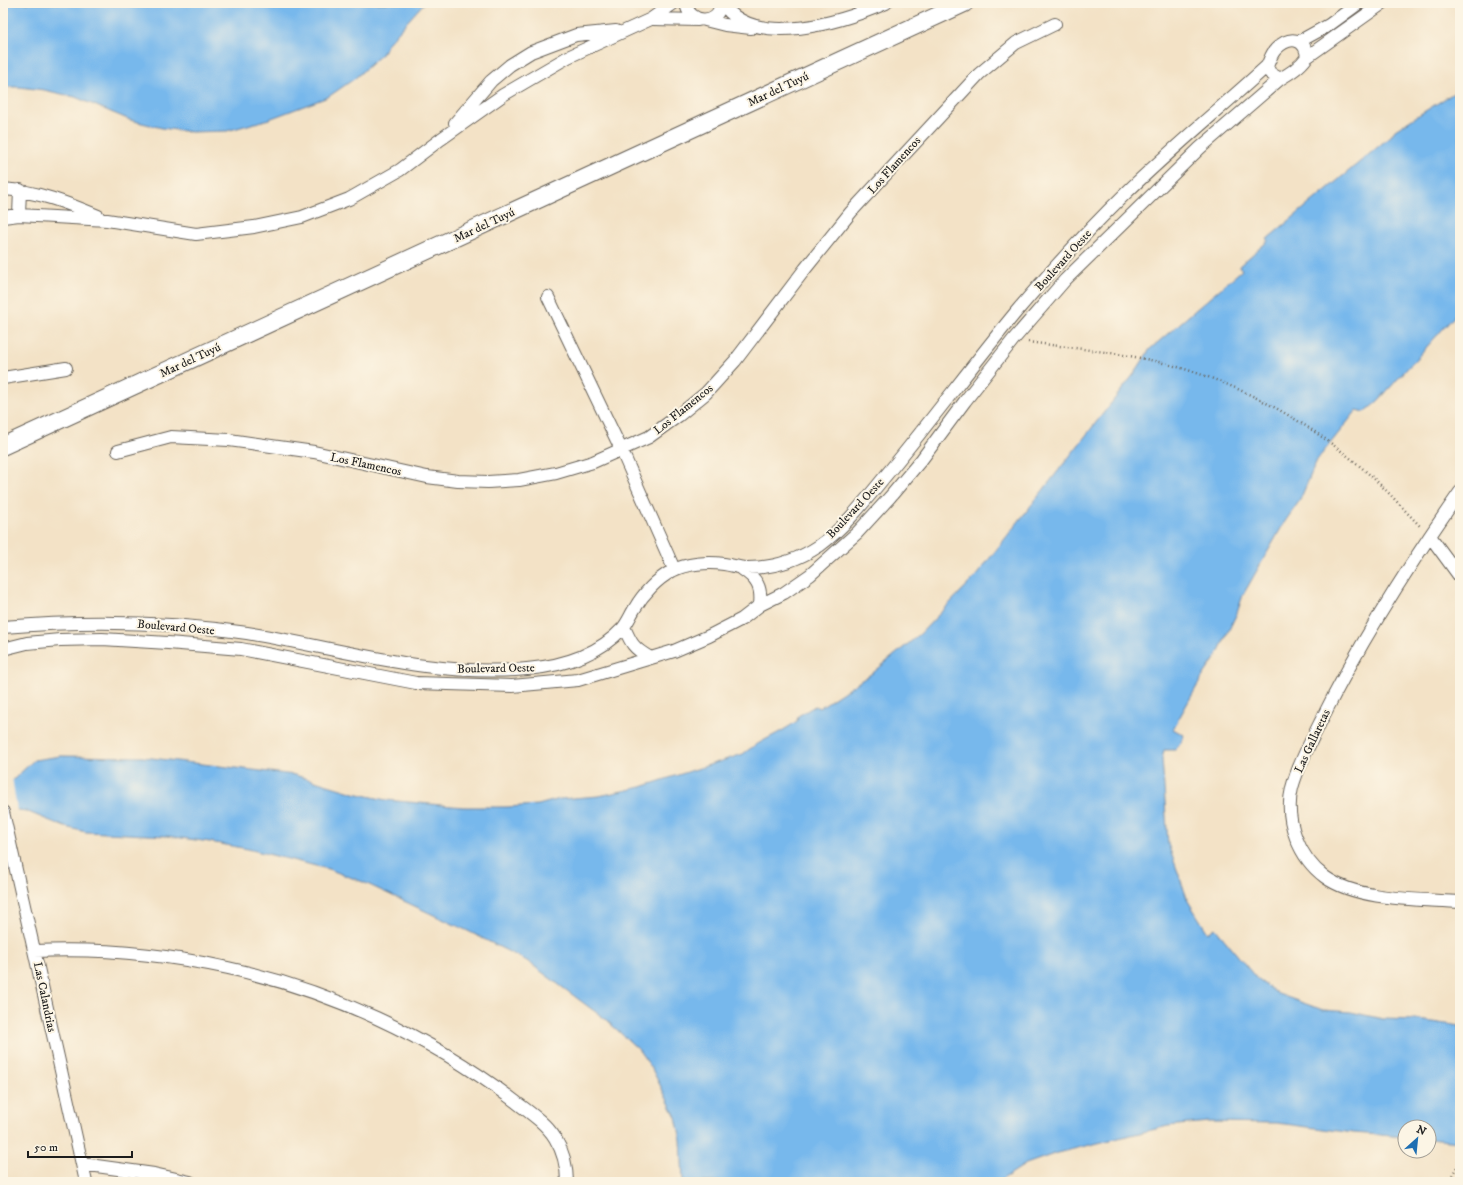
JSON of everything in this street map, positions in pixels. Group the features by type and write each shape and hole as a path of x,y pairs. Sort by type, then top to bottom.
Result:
{"street":[{"path":"3,217 18,215 107,220 196,234 254,227 302,217 349,199 394,174 503,95 568,57 652,19 674,3"},
{"path":"686,3 689,13 702,20 715,16 719,11 721,3 735,16 747,23 763,27"},
{"path":"652,19 702,20 725,25 763,27 806,27 856,16 886,3"},
{"name":"Mar del Tuyú","path":"3,446 965,3"},
{"path":"1359,3 1329,25 1300,41 1291,41 1282,45 1272,54 1267,66 1270,73 1280,79 1302,65 1307,57 1383,3"},
{"name":"Los Flamencos","path":"118,451 171,437 229,440 314,452 427,477 458,481 488,482 519,480 556,473 593,462 649,437 706,393 735,361 805,269 851,212 918,138 979,74 1016,43 1055,24"},
{"path":"441,139 491,81 531,52 559,40 576,35 627,30"},
{"path":"559,40 568,57"},
{"path":"1300,41 1304,44 1307,57"},
{"name":"Boulevard Oeste","path":"3,627 53,623 107,622 172,625 244,633 389,661 479,670 527,669 569,663 594,651 624,627 637,604 650,589 674,569 694,564 725,564 742,569 769,566 792,560 819,546 844,523 878,485 1018,310 1104,215 1128,191 1267,66"},
{"name":"Boulevard Oeste","path":"3,649 26,643 102,639 241,649 416,683 512,686 578,680 649,657 674,651 709,636 742,619 760,605 784,593 810,575 857,533 922,459 1013,340 1065,280 1200,148 1280,79"},
{"path":"491,81 503,95"},
{"path":"1192,135 1200,148"},
{"path":"3,189 20,190 67,203 107,220"},
{"path":"18,215 20,190"},
{"path":"548,297 621,449 674,569"},
{"path":"1018,310 1030,320"},
{"path":"3,378 66,368"},
{"path":"878,485 890,497"},
{"name":"Las Gallaretas","path":"1460,492 1382,610 1338,688 1314,736 1292,789 1291,822 1302,853 1313,867 1325,878 1340,885 1370,894 1460,902"},
{"path":"1430,536 1460,577"},
{"path":"742,569 754,577 762,593 760,605"},
{"path":"624,627 630,642 637,650 649,657"},
{"path":"241,649 244,633"},
{"path":"479,670 479,686"},
{"name":"Las Calandrias","path":"3,813 86,1182"},
{"path":"35,950 100,950 167,956 228,968 287,984 340,1002 392,1026 441,1052 497,1088 529,1112 555,1137 564,1157 567,1182"},
{"path":"82,1164 154,1174 190,1182"}],"path":[{"path":"1013,340 1127,355 1160,362 1225,384 1279,410 1304,425 1343,453 1370,476 1430,536"},
{"path":"1448,1182 1460,1162"}],"water":[{"path":"3,3 424,3 389,42 381,55 354,79 328,97 269,119 227,131 191,132 162,128 130,120 75,97 44,90 3,87"},
{"path":"1460,89 1460,310 1378,401 1365,412 1357,410 1317,460 1300,500 1284,523 1243,595 1237,613 1216,657 1201,679 1173,729 1184,735 1181,743 1175,750 1164,750 1162,759 1168,844 1188,901 1208,933 1215,928 1257,979 1278,994 1323,1010 1351,1012 1383,1019 1418,1020 1460,1026 1460,1142 1437,1140 1437,1119 1397,1119 1397,1136 1354,1133 1277,1123 1208,1122 1168,1126 1057,1153 1026,1164 998,1182 683,1182 681,1140 676,1117 651,1067 638,1049 605,1019 527,961 468,931 363,882 328,869 248,849 210,842 167,836 86,832 65,827 26,811 12,809 3,782 14,779 34,760 61,756 143,757 295,775 354,793 386,800 463,807 507,807 538,805 560,799 599,796 641,787 743,754 790,726 797,721 798,716 815,706 819,708 874,672 920,634 975,577 1134,374 1150,349 1242,270 1239,266 1268,241 1267,239 1391,136 1395,130"}],"pier":[{"path":"12,777 17,811 3,812 3,780"}]}
